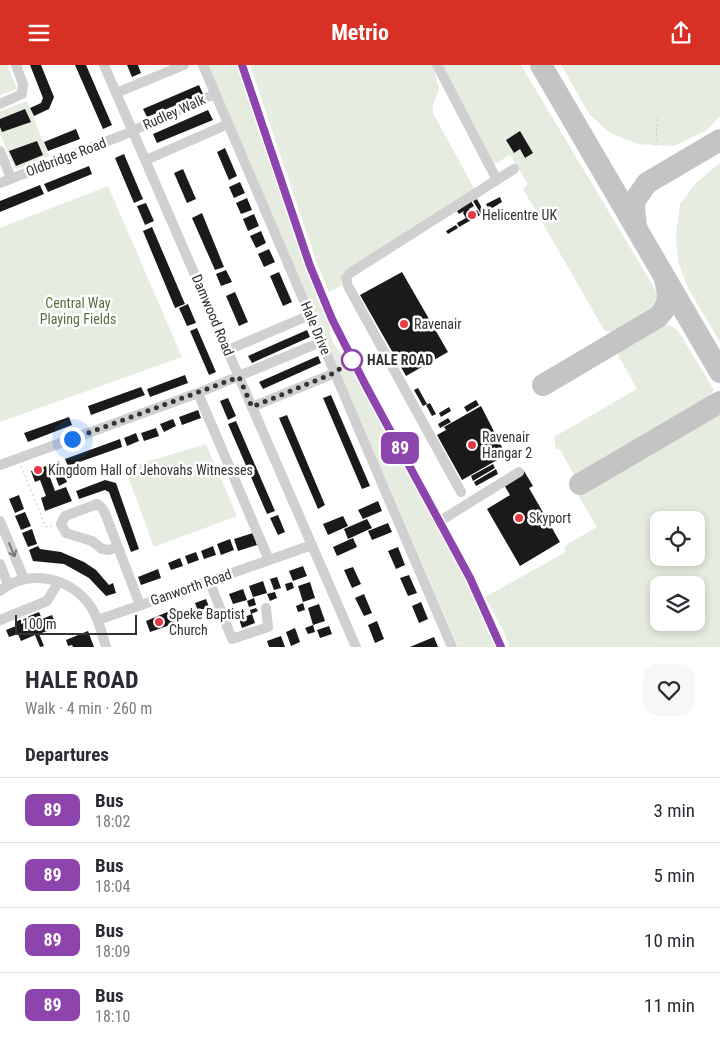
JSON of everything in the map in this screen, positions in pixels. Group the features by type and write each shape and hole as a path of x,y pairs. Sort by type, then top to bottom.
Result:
{"street":[{"path":"0,104 22,94 23,84 16,65"},
{"name":"Damwood Road","path":"104,65 356,647"},
{"path":"116,93 184,65"},
{"name":"Hale Drive","path":"203,65 452,647"},
{"path":"242,65 307,258 332,319 470,578 501,647"},
{"path":"437,65 497,180"},
{"name":"Rudley Walk","path":"133,131 215,93"},
{"path":"146,160 228,124"},
{"name":"Oldbridge Road","path":"0,183 133,131"},
{"path":"0,151 11,178"},
{"path":"461,492 348,286 346,278 350,273 514,169"},
{"path":"228,349 310,315"},
{"path":"0,465 198,393 321,342"},
{"path":"252,407 334,373"},
{"path":"198,393 269,560"},
{"path":"440,521 519,472"},
{"path":"118,547 109,551 102,549 92,541 66,533 61,524 65,516 97,504 102,508 105,513 118,547 140,605"},
{"path":"0,521 24,579"},
{"name":"Ganworth Road","path":"98,620 312,545"},
{"path":"0,564 4,587 24,579 40,577 71,588 91,607 98,620 106,647"},
{"path":"209,580 232,639 268,627 266,608"},
{"path":"0,620 48,601 58,583"}],"path":[{"path":"656,146 657,117"},
{"path":"18,459 46,527 61,524"}],"green space":[{"path":"0,65 7,65 17,89 0,95"},
{"path":"208,65 237,65 311,281 330,324 333,341 338,350 350,363 469,582 496,647 458,647"},
{"path":"250,65 433,65 439,89 433,106 433,113 475,190 347,269 341,277 341,286 329,292 316,261"},
{"path":"441,65 521,65 658,294 657,304 648,317 623,331 610,332 604,330 523,189 528,184 510,155 495,164 490,161"},
{"path":"561,65 720,65 720,116 706,131 673,146 638,144 610,133 589,114"},
{"path":"27,101 49,156 18,169 14,168 0,132 0,111"},
{"path":"720,163 720,342 688,288 678,262 676,235 680,204 697,182"},
{"name":"Central Way Playing Fields","path":"108,186 182,357 0,422 0,228"},
{"path":"661,324 671,326 679,332 714,390 704,402 689,412 576,478 559,448 556,450 554,437 637,389 618,355 630,340"},
{"path":"720,414 720,647 509,647 504,632 485,597 566,552 564,548 566,545 597,527 576,492 690,427"},
{"path":"206,444 237,516 154,547 125,468"}],"building":[{"path":"30,65 41,65 54,97 49,109 34,116 30,108 41,103 43,98"},
{"path":"75,65 86,65 112,125 103,129"},
{"path":"127,65 138,65 141,73 132,77"},
{"path":"199,85 203,94 147,117 143,109"},
{"path":"25,109 31,122 2,132 0,119"},
{"path":"208,110 213,120 157,143 153,134"},
{"path":"76,129 80,139 48,151 44,142"},
{"path":"520,131 533,153 525,158 520,149 514,153 506,140"},
{"path":"37,141 43,155 16,166 9,151"},
{"path":"225,148 237,176 229,180 217,152"},
{"path":"124,154 143,199 134,203 115,158"},
{"path":"89,166 92,174 48,192 44,184"},
{"path":"183,169 196,199 187,203 174,173"},
{"path":"240,182 245,193 234,198 229,187"},
{"path":"40,185 44,194 0,212 0,201"},
{"path":"500,197 502,202 489,210 486,204"},
{"path":"247,198 252,210 241,214 236,203"},
{"path":"477,199 484,212 481,214 473,201"},
{"name":"Helicentre UK","path":"471,201 474,206 469,209 472,214 477,210 480,215 459,227 457,223 466,218 463,213 464,211 459,214 457,211"},
{"path":"146,203 154,221 145,225 137,206"},
{"path":"202,213 224,267 215,270 192,218"},
{"path":"254,214 259,226 248,231 243,219"},
{"path":"456,225 458,228 448,234 446,231"},
{"path":"152,227 185,304 175,308 143,231"},
{"path":"261,231 266,243 256,248 250,236"},
{"path":"269,249 275,262 264,267 258,254"},
{"path":"226,270 232,282 221,286 216,274"},
{"path":"279,272 292,302 283,306 270,276"},
{"name":"Ravenair","path":"402,272 448,352 406,376 360,295"},
{"path":"235,292 248,322 239,326 226,296"},
{"path":"188,304 196,323 187,326 179,308"},
{"path":"197,328 216,372 209,375 190,331"},
{"path":"307,330 310,337 252,363 248,356"},
{"path":"318,356 321,363 263,389 259,382"},
{"path":"185,375 188,383 150,397 147,389"},
{"path":"141,387 145,395 91,415 88,406"},
{"path":"418,388 427,404 423,406 414,390"},
{"path":"331,395 370,486 362,489 323,398"},
{"path":"228,398 236,416 228,420 220,401"},
{"path":"476,400 479,405 467,412 464,407"},
{"path":"430,403 436,414 432,416 426,405"},
{"name":"Ravenair Hangar 2","path":"481,406 506,455 462,480 437,435 446,430 444,427"},
{"path":"449,407 451,411 441,417 439,413"},
{"path":"198,410 201,418 182,425 179,417"},
{"path":"287,415 325,505 318,509 279,418"},
{"path":"69,417 72,425 28,442 24,433"},
{"path":"448,418 451,422 440,428 438,424"},
{"path":"173,419 176,426 164,432 160,424"},
{"path":"236,421 275,511 267,514 228,424"},
{"path":"156,428 159,436 144,441 141,433"},
{"path":"136,433 139,441 127,446 124,438"},
{"path":"120,439 122,447 68,466 65,459"},
{"path":"59,461 67,482 59,486 51,465"},
{"path":"493,464 495,468 473,481 471,476"},
{"path":"46,466 55,491 66,487 72,501 45,511 41,498 46,496 40,480 35,482 31,471"},
{"path":"496,469 498,474 476,486 474,482"},
{"name":"Skyport","path":"524,471 533,486 529,488 560,542 520,566 487,509 510,495 503,483"},
{"path":"105,480 116,483 139,549 131,552 109,492 105,490 79,499 76,491"},
{"path":"19,495 24,509 15,513 9,499"},
{"path":"378,501 382,511 363,519 358,510"},
{"path":"25,512 31,526 21,530 15,516"},
{"path":"278,515 285,532 278,535 270,518"},
{"path":"343,516 348,526 328,535 323,524"},
{"path":"367,519 372,528 348,539 344,529"},
{"path":"388,523 392,532 372,540 368,531"},
{"path":"32,529 37,544 28,547 22,533"},
{"path":"253,533 257,545 238,551 234,539"},
{"path":"353,538 357,547 337,556 333,547"},
{"path":"230,539 234,550 221,555 217,544"},
{"path":"38,546 40,549 61,552 84,562 96,570 109,585 113,583 116,593 106,596 89,578 64,564 33,561 29,550"},
{"path":"213,546 216,555 204,559 201,551"},
{"path":"398,547 405,565 396,569 388,551"},
{"path":"196,552 199,560 188,564 185,556"},
{"path":"180,558 183,566 171,570 168,563"},
{"path":"303,566 307,576 293,581 289,571"},
{"path":"353,567 361,584 352,588 344,570"},
{"path":"158,569 161,578 141,585 138,577"},
{"path":"409,575 417,593 408,596 400,578"},
{"path":"277,577 281,588 274,590 270,579"},
{"path":"263,581 267,593 253,597 249,586"},
{"path":"292,582 294,588 287,591 285,584"},
{"path":"310,582 315,598 303,602 298,586"},
{"path":"243,589 247,600 233,604 229,594"},
{"path":"275,592 277,598 270,601 267,594"},
{"path":"364,594 372,613 364,616 355,598"},
{"path":"254,598 256,605 249,607 247,601"},
{"path":"206,599 209,607 198,611 195,603"},
{"path":"421,602 428,619 419,623 412,606"},
{"path":"303,603 305,610 298,612 296,606"},
{"path":"319,604 325,621 313,625 308,608"},
{"path":"243,608 244,612 238,614 236,611"},
{"path":"256,608 258,611 251,614 250,610"},
{"path":"172,610 179,628 172,631 170,625 150,632 146,621"},
{"path":"39,612 42,619 52,615 55,622 45,626 47,631 39,634 44,646 40,647 35,635 21,641 18,634 9,637 6,630 16,626 15,622"},
{"path":"252,614 255,623 242,628 239,619"},
{"path":"377,621 384,639 375,643 368,625"},
{"path":"313,625 315,632 308,634 305,628"},
{"path":"329,626 332,634 320,638 317,630"},
{"path":"295,628 300,642 291,646 286,632"},
{"path":"88,631 94,647 68,646 66,640"},
{"path":"281,636 285,647 269,647 267,641"},
{"path":"434,637 438,647 410,647 417,644"}],"taxiway":[{"path":"541,65 720,372"},
{"path":"636,227 635,200 647,183 720,140"},
{"path":"543,385 658,317 668,300 665,280"},
{"path":"580,484 720,402"}],"bus line":[{"name":"89","path":"242,65 310,266 332,319 342,341 470,578 501,647"}],"place":[{"name":"Helicentre UK","path":"472,215"},
{"name":"Ravenair","path":"404,324"},
{"name":"HALE ROAD","path":"352,360"},
{"name":"Ravenair Hangar 2","path":"472,445"},
{"name":"Kingdom Hall of Jehovahs Witnesses","path":"38,470"},
{"name":"Skyport","path":"519,518"},
{"name":"Speke Baptist Church","path":"159,622"}],"route":[{"path":"72,439 239,377 252,407 334,373 352,360"}]}
